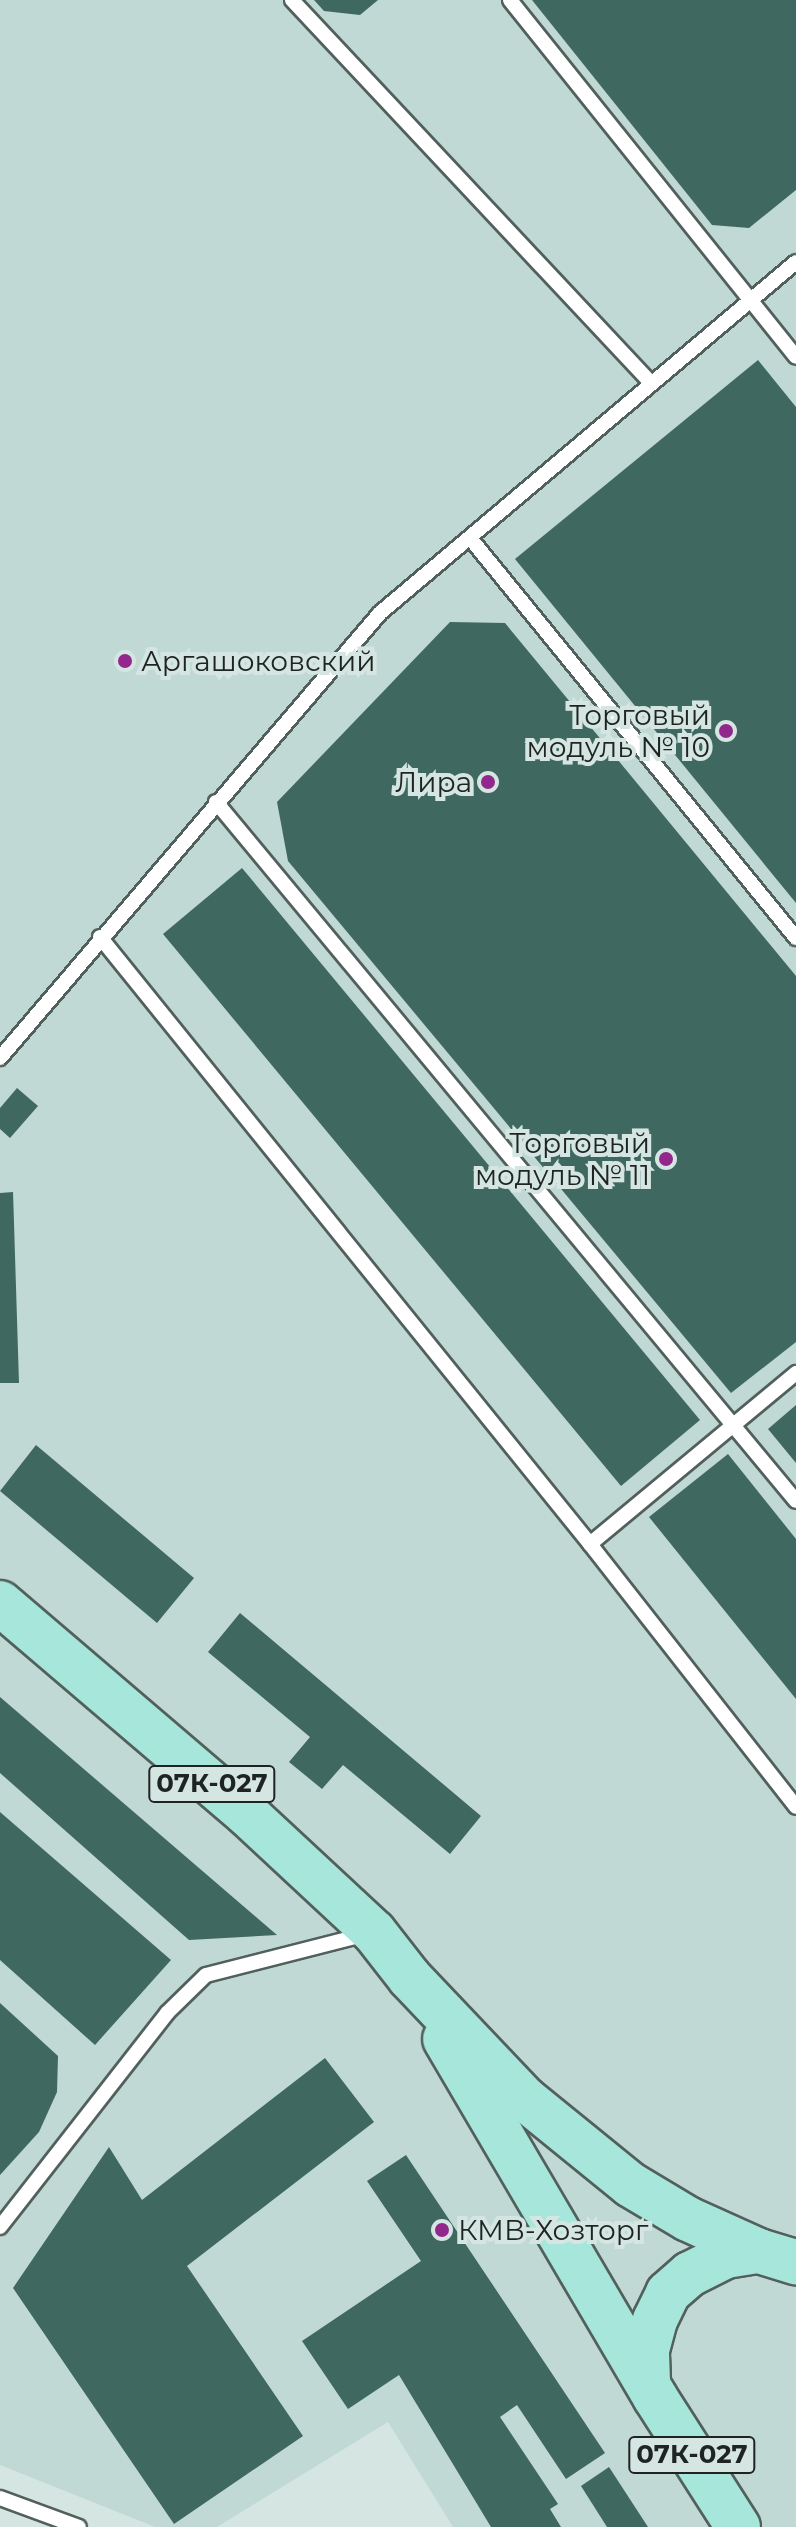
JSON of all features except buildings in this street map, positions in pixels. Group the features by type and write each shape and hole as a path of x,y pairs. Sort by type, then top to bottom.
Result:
{"main road":[{"name":"07К-027","path":"0,1603 247,1814 374,1932 410,1978 525,2099 631,2185 688,2219 778,2257"},
{"name":"07К-027","path":"410,1978 543,2210 738,2527"},
{"path":"648,2382 647,2350 655,2320 668,2293 690,2274 726,2256 778,2257"}],"lane":[{"path":"292,0 652,384"},
{"path":"510,0 796,357"},
{"path":"0,1058 100,937 380,613 796,262"},
{"path":"470,538 796,938"},
{"path":"216,802 796,1501"},
{"path":"100,937 590,1544 796,1807"},
{"path":"590,1544 796,1373"},
{"path":"0,2227 167,2013 206,1975 374,1932"},
{"path":"0,2498 79,2527"}],"shaded area":[{"path":"0,0 796,0 796,2527 453,2527 388,2422 217,2527 155,2527 0,2465"}],"place":[{"name":"Аргашоковский","path":"125,661"},
{"name":"Торговый модуль № 10","path":"726,731"},
{"name":"Лира","path":"488,782"},
{"name":"Торговый модуль № 11","path":"666,1159"},
{"name":"КМВ-Хозторг","path":"442,2230"}]}
